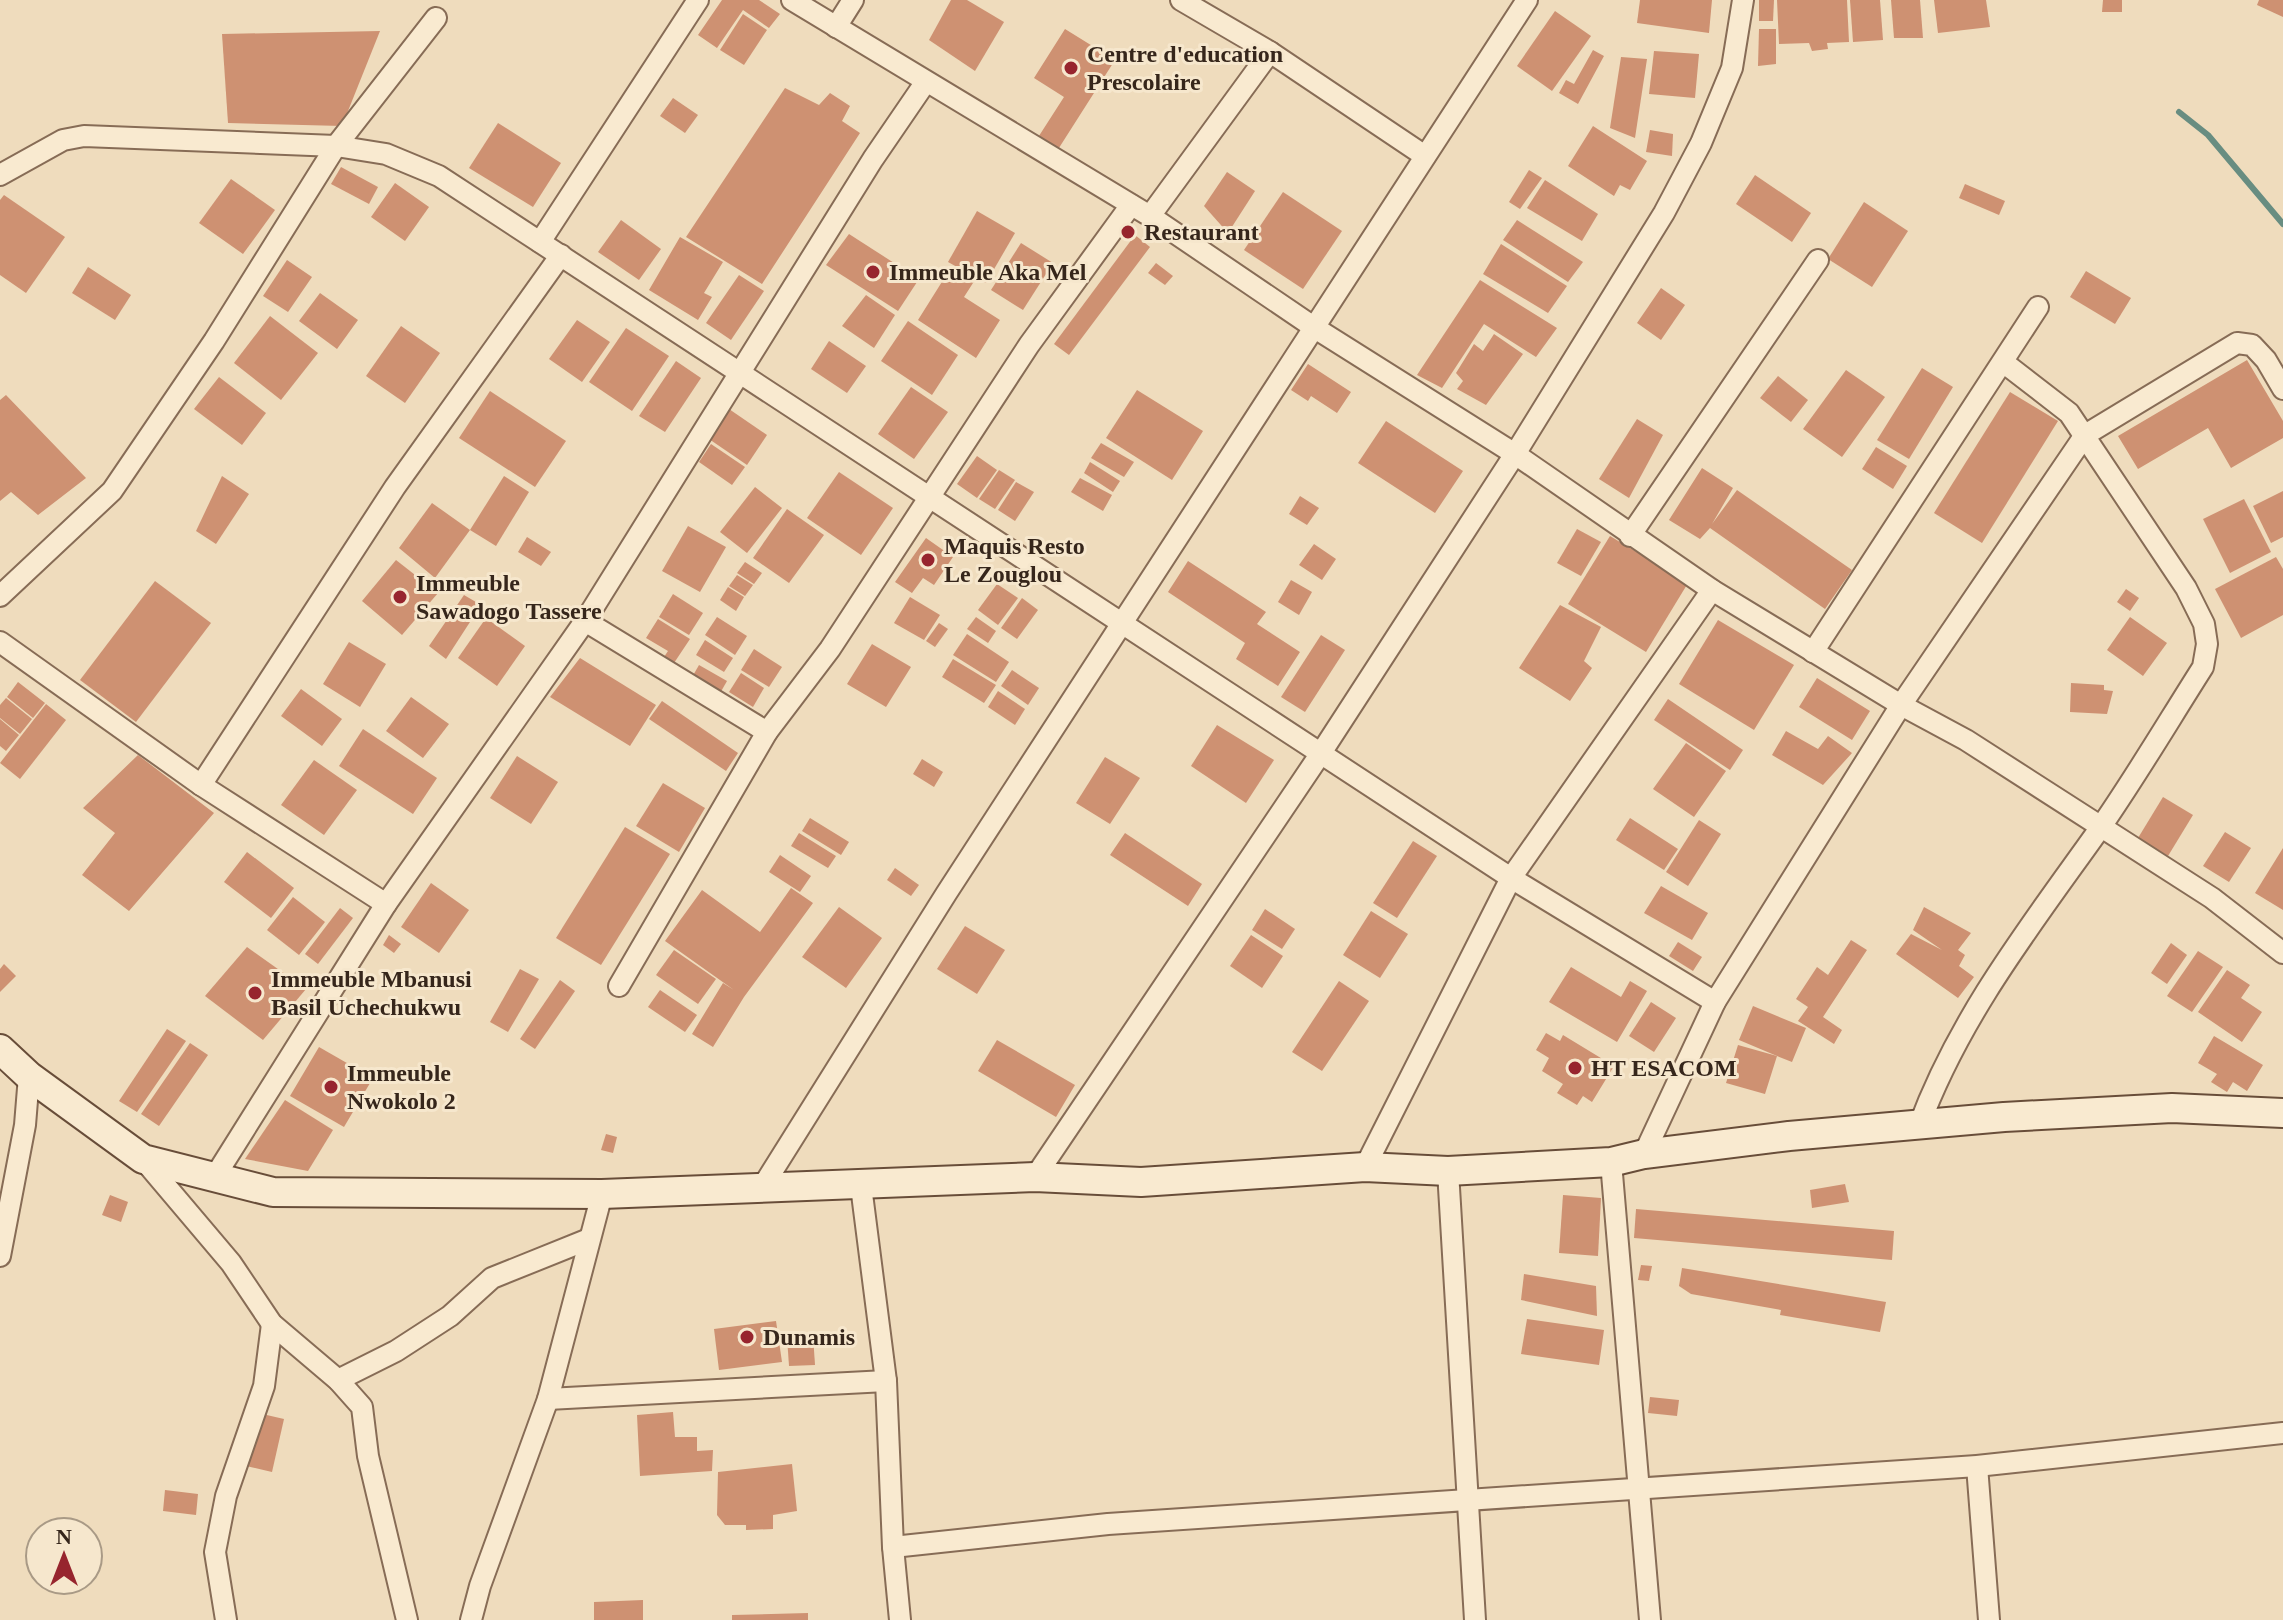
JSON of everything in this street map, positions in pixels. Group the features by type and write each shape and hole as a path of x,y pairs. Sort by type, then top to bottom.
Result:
{"street":[{"path":"540,242 698,0"},
{"path":"792,0 1150,216 1315,328 1515,454 1712,590 1901,705 1966,740 2212,898 2283,953"},
{"path":"836,27 853,0"},
{"path":"1181,0 1270,52 1425,156"},
{"path":"763,1186 946,894 1125,624 1527,0"},
{"path":"1035,1177 1321,753 1515,454 1664,213 1701,143 1732,68 1743,0"},
{"path":"0,595 112,491 214,341 336,146 436,18"},
{"path":"1150,216 1270,52"},
{"path":"214,1178 386,904 585,621 873,159 925,83"},
{"path":"0,175 63,140 84,136 336,146 386,154 439,176 1511,878 1715,1002"},
{"path":"619,986 767,732 830,649 1029,345 1131,205"},
{"path":"201,785 395,487 561,255"},
{"path":"1630,536 1818,260"},
{"path":"1813,652 2038,307"},
{"path":"1644,1154 1715,1002 1901,705 2085,435 2237,343 2252,345 2283,389"},
{"path":"1919,1126 1939,1072 1971,1015 2101,826 2203,667 2207,644 2204,624 2186,588 2085,435 2069,413 2003,362"},
{"path":"1365,1167 1511,878 1712,590"},
{"path":"585,621 767,732"},
{"path":"0,642 201,785 386,904"},
{"path":"0,1049 29,1076 143,1159 231,1263 272,1324 338,1380 362,1407 368,1456 407,1620"},
{"path":"0,1256 25,1125 29,1076"},
{"path":"143,1159 273,1192 602,1194 1035,1177 1141,1182 1365,1167 1448,1171 1611,1162 1644,1154 1789,1136 2004,1117 2172,1108 2283,1113"},
{"path":"1611,1162 1650,1620"},
{"path":"1448,1171 1475,1620"},
{"path":"861,1186 886,1381 893,1547 900,1620"},
{"path":"471,1620 480,1586 548,1399 602,1194"},
{"path":"338,1380 396,1351 450,1316 492,1278 589,1239"},
{"path":"226,1620 215,1552 226,1496 264,1386 272,1324"},
{"path":"548,1399 886,1381"},
{"path":"893,1547 1108,1524 1977,1466 2283,1433"},
{"path":"1977,1466 1989,1620"}],"building":[{"path":"722,0 759,0 780,14 769,28 743,10 717,48 698,35"},
{"path":"951,0 967,0 1004,22 975,71 929,40"},
{"path":"1640,0 1712,0 1709,33 1637,23"},
{"path":"1759,0 1774,0 1773,21 1759,21"},
{"path":"1777,0 1847,0 1849,42 1827,43 1828,49 1812,51 1809,43 1779,44"},
{"path":"1850,0 1880,0 1883,40 1853,42"},
{"path":"1891,0 1920,0 1923,38 1894,38"},
{"path":"1934,0 1986,0 1990,27 1938,33"},
{"path":"2103,0 2122,0 2122,12 2102,12"},
{"path":"2259,0 2283,0 2283,17 2257,5"},
{"path":"1555,11 1591,36 1552,91 1517,66"},
{"path":"743,14 767,30 744,65 720,50"},
{"path":"1065,29 1115,60 1057,151 1037,139 1064,97 1034,78"},
{"path":"1759,29 1776,29 1776,64 1758,66"},
{"path":"380,31 342,126 228,123 222,34"},
{"path":"1593,50 1604,56 1578,104 1559,93 1566,80 1574,84"},
{"path":"1654,51 1699,54 1695,98 1649,94"},
{"path":"1621,57 1647,59 1635,138 1610,128"},
{"path":"785,88 819,105 830,93 850,106 842,121 860,133 762,284 686,237"},
{"path":"673,98 698,115 685,133 660,116"},
{"path":"498,123 561,163 533,207 469,168"},
{"path":"1593,126 1647,161 1630,190 1620,185 1614,196 1568,166"},
{"path":"1650,130 1673,134 1672,156 1646,152"},
{"path":"341,167 378,187 369,204 331,184"},
{"path":"1529,170 1542,178 1520,209 1509,202"},
{"path":"1227,172 1255,191 1228,233 1204,206"},
{"path":"1755,175 1811,213 1792,242 1736,204"},
{"path":"231,179 275,210 243,254 199,223"},
{"path":"1545,180 1598,214 1582,241 1527,208"},
{"path":"395,183 429,207 405,241 371,217"},
{"path":"1965,184 2005,201 1999,215 1959,198"},
{"path":"1283,192 1342,231 1303,289 1244,250"},
{"path":"4,195 65,237 26,293 0,275 0,200"},
{"path":"1864,202 1908,231 1872,287 1828,259"},
{"path":"977,211 1015,233 986,283 948,262"},
{"path":"621,220 661,249 639,280 598,252"},
{"path":"1517,220 1583,262 1568,282 1503,240"},
{"name":"Immeuble Aka Mel","path":"849,234 919,279 898,311 826,265"},
{"path":"1135,235 1150,247 1069,355 1054,344"},
{"path":"680,237 723,262 704,293 712,297 698,320 649,290"},
{"path":"1021,243 1053,263 1023,310 991,290"},
{"path":"1501,244 1567,286 1548,313 1483,274"},
{"path":"287,260 312,277 288,312 263,296"},
{"path":"1156,263 1173,276 1165,285 1148,273"},
{"path":"88,267 131,295 115,320 72,293"},
{"path":"950,269 973,283 964,297 1000,320 976,358 918,320"},
{"path":"2086,271 2131,298 2115,324 2070,297"},
{"path":"739,275 764,291 731,340 706,323"},
{"path":"1480,280 1557,328 1536,357 1484,324 1442,388 1417,375"},
{"path":"1661,288 1685,305 1661,340 1637,323"},
{"path":"320,293 358,320 337,349 299,321"},
{"path":"866,295 895,315 874,348 842,326"},
{"path":"270,316 318,353 281,400 234,363"},
{"path":"577,320 610,342 582,382 549,359"},
{"path":"908,321 958,355 932,395 881,361"},
{"path":"401,326 440,353 405,403 366,376"},
{"path":"626,328 669,356 632,411 589,382"},
{"path":"1494,334 1523,354 1486,405 1457,389 1463,381 1456,373 1474,344 1483,351"},
{"path":"829,341 866,366 847,393 811,369"},
{"path":"2247,360 2283,421 2283,438 2231,468 2208,428 2138,469 2118,436"},
{"path":"676,361 701,378 665,432 639,416"},
{"path":"1308,364 1351,392 1337,413 1311,396 1308,401 1291,390"},
{"path":"1922,368 1953,387 1909,459 1877,440"},
{"path":"1846,370 1885,397 1842,457 1803,429"},
{"path":"1778,376 1808,400 1791,422 1760,398"},
{"path":"219,377 266,413 242,445 194,409"},
{"path":"911,387 948,412 914,459 878,434"},
{"path":"1137,390 1203,431 1172,480 1106,438"},
{"path":"490,391 566,441 535,487 459,438"},
{"path":"2010,392 2058,421 1982,543 1934,513"},
{"path":"6,395 86,478 38,515 11,492 0,501 0,400"},
{"path":"729,409 767,435 747,465 709,439"},
{"path":"1637,419 1663,435 1629,498 1599,479"},
{"path":"1386,421 1463,471 1435,513 1358,463"},
{"path":"1101,443 1134,462 1124,477 1091,458"},
{"path":"711,444 745,467 732,485 699,462"},
{"path":"1876,447 1907,466 1893,489 1862,469"},
{"path":"977,456 997,470 977,498 957,484"},
{"path":"1090,462 1120,481 1113,492 1084,473"},
{"path":"1702,468 1733,488 1712,524 1737,490 1852,570 1825,609 1710,528 1700,539 1669,520"},
{"path":"999,470 1015,480 995,509 979,499"},
{"path":"839,472 893,508 861,555 807,518"},
{"path":"222,476 249,494 216,544 196,531"},
{"path":"504,476 529,492 496,546 470,530"},
{"path":"1080,478 1112,495 1103,511 1071,492"},
{"path":"1016,482 1034,492 1015,521 998,510"},
{"path":"755,487 782,508 747,553 720,532"},
{"path":"2283,491 2283,537 2271,543 2253,506"},
{"path":"1300,496 1319,508 1307,525 1289,514"},
{"path":"2244,499 2271,552 2230,573 2203,519"},
{"path":"432,503 470,530 435,578 399,548"},
{"path":"787,509 824,535 789,583 753,558"},
{"path":"688,526 726,547 700,592 662,571"},
{"path":"1577,529 1601,542 1581,576 1557,563"},
{"path":"1610,536 1688,583 1646,652 1568,604"},
{"path":"527,537 551,552 541,566 518,552"},
{"path":"926,538 953,557 934,585 923,578 912,593 895,582"},
{"path":"1314,544 1336,559 1322,580 1299,565"},
{"path":"2276,557 2283,569 2283,615 2241,638 2215,589"},
{"name":"Immeuble Sawadogo Tassere","path":"396,560 438,593 402,635 362,601"},
{"path":"1188,561 1266,612 1257,624 1300,652 1278,686 1236,659 1245,643 1168,592"},
{"path":"745,562 762,573 754,584 737,573"},
{"path":"737,575 753,585 745,596 729,586"},
{"path":"1291,580 1312,592 1299,615 1278,602"},
{"path":"155,581 211,623 136,722 80,680"},
{"path":"997,584 1018,598 998,625 978,610"},
{"path":"728,587 744,597 736,611 720,600"},
{"path":"2126,589 2139,598 2130,611 2117,602"},
{"path":"673,594 703,613 689,635 659,617"},
{"path":"464,595 481,605 446,659 429,646"},
{"path":"910,597 940,615 924,640 894,623"},
{"path":"1022,598 1038,610 1017,639 1001,628"},
{"path":"1560,605 1601,627 1584,661 1592,668 1570,701 1519,668"},
{"path":"717,617 747,636 735,655 705,635"},
{"path":"976,617 996,631 988,643 967,629"},
{"path":"2130,617 2167,643 2143,676 2107,650"},
{"path":"486,618 525,646 497,686 458,658"},
{"path":"658,619 690,639 674,663 664,657 668,651 646,638"},
{"path":"1718,620 1794,665 1754,730 1679,684"},
{"path":"939,623 948,629 935,647 926,641"},
{"path":"967,634 1009,662 996,682 953,655"},
{"path":"1321,635 1345,650 1305,712 1281,697"},
{"path":"705,640 733,658 724,672 696,655"},
{"path":"349,642 386,664 360,707 323,684"},
{"path":"872,644 911,667 886,707 847,684"},
{"path":"754,649 782,667 769,687 741,670"},
{"path":"580,658 656,705 630,746 550,697"},
{"path":"953,659 996,685 984,703 942,677"},
{"path":"699,665 727,681 719,695 691,679"},
{"path":"1012,670 1039,688 1028,705 1001,686"},
{"path":"741,673 764,688 753,707 729,692"},
{"path":"1817,678 1870,711 1852,740 1799,707"},
{"path":"18,682 45,703 33,718 7,697"},
{"path":"2071,683 2104,685 2104,690 2113,691 2107,714 2070,712"},
{"path":"301,689 342,719 322,746 281,716"},
{"path":"998,691 1025,709 1015,725 988,707"},
{"path":"411,697 449,724 423,758 386,731"},
{"path":"6,698 32,719 20,734 0,718 0,705"},
{"path":"1668,699 1743,750 1730,770 1654,720"},
{"path":"662,701 738,753 726,771 649,719"},
{"path":"46,704 66,720 20,779 0,763"},
{"path":"0,719 19,735 6,751 0,746"},
{"path":"1217,725 1274,760 1246,803 1191,766"},
{"path":"363,729 437,778 413,814 339,766"},
{"path":"1786,731 1818,749 1828,736 1852,753 1823,785 1772,755"},
{"path":"1686,743 1726,771 1694,817 1653,789"},
{"path":"138,755 214,813 129,911 82,875 115,833 83,808"},
{"path":"517,756 558,782 531,824 490,798"},
{"path":"1105,757 1140,778 1110,824 1076,803"},
{"path":"922,759 943,772 934,787 913,774"},
{"path":"314,760 357,790 324,835 281,805"},
{"path":"663,783 705,808 679,852 636,826"},
{"path":"2163,797 2193,815 2168,856 2138,838"},
{"path":"810,818 849,842 841,855 802,831"},
{"path":"1630,818 1678,849 1664,870 1616,840"},
{"path":"1699,820 1721,834 1688,886 1666,872"},
{"path":"625,827 670,854 601,965 556,938"},
{"path":"2225,832 2251,848 2229,882 2203,866"},
{"path":"799,833 836,856 828,868 791,846"},
{"path":"1125,833 1202,884 1188,906 1110,855"},
{"path":"1413,841 1437,856 1397,918 1373,903"},
{"path":"2283,848 2283,910 2255,893"},
{"path":"247,852 294,888 271,918 224,882"},
{"path":"780,855 811,876 800,892 769,872"},
{"path":"895,868 919,885 911,896 887,880"},
{"path":"431,883 469,910 439,953 401,927"},
{"path":"1661,886 1708,913 1692,940 1644,913"},
{"path":"791,888 813,903 744,997 713,1047 692,1034 723,983 734,990 665,941 702,890 760,932"},
{"path":"293,897 325,922 299,955 267,930"},
{"path":"839,907 882,938 846,988 802,957"},
{"path":"1924,907 1971,933 1958,950 1965,955 1959,966 1974,977 1958,998 1896,954 1911,934 1942,950 1913,930"},
{"path":"340,908 353,918 318,964 305,954"},
{"path":"1265,909 1295,929 1282,949 1252,930"},
{"path":"1371,911 1408,934 1380,978 1343,955"},
{"path":"965,926 1005,950 977,994 937,969"},
{"path":"389,935 401,944 394,953 383,945"},
{"path":"1251,935 1283,956 1262,988 1230,966"},
{"path":"1851,940 1867,950 1823,1017 1842,1030 1834,1044 1798,1021 1808,1007 1796,999 1817,967 1828,975"},
{"path":"1678,942 1702,957 1693,971 1669,956"},
{"path":"2171,943 2187,955 2167,984 2151,973"},
{"name":"Immeuble Mbanusi Basil Uchechukwu","path":"247,947 306,989 263,1040 205,996"},
{"path":"674,950 716,979 698,1004 656,975"},
{"path":"2198,951 2223,967 2192,1012 2167,996"},
{"path":"4,964 16,976 0,992 0,969"},
{"path":"1571,967 1621,997 1630,981 1647,991 1617,1042 1549,1002"},
{"path":"520,969 539,979 508,1032 490,1022"},
{"path":"2227,970 2250,985 2241,998 2262,1012 2242,1042 2198,1012"},
{"path":"560,980 575,991 535,1049 520,1039"},
{"path":"1339,981 1369,1001 1322,1071 1292,1052"},
{"path":"660,990 697,1015 685,1032 648,1007"},
{"path":"1651,1002 1676,1018 1654,1052 1629,1036"},
{"path":"1753,1006 1806,1028 1792,1062 1739,1040"},
{"path":"167,1029 186,1041 137,1112 119,1101"},
{"path":"1546,1033 1560,1041 1563,1035 1614,1066 1592,1102 1583,1096 1577,1105 1557,1093 1563,1084 1542,1071 1549,1058 1536,1050"},
{"path":"2214,1036 2263,1065 2247,1091 2233,1082 2227,1092 2211,1082 2217,1074 2198,1063"},
{"path":"997,1040 1075,1085 1056,1117 978,1071"},
{"path":"190,1043 208,1055 159,1126 141,1114"},
{"path":"1738,1045 1777,1056 1765,1094 1726,1083"},
{"name":"Immeuble Nwokolo 2","path":"319,1047 373,1078 344,1127 290,1096"},
{"path":"285,1100 333,1130 308,1171 245,1159"},
{"path":"606,1134 617,1137 613,1153 601,1150"},
{"path":"1845,1184 1849,1202 1812,1208 1810,1190"},
{"path":"110,1195 128,1202 121,1222 102,1215"},
{"path":"1563,1195 1601,1198 1598,1256 1559,1253"},
{"path":"1636,1209 1894,1231 1892,1260 1634,1238"},
{"path":"1641,1265 1652,1266 1649,1281 1638,1280"},
{"path":"1682,1268 1886,1302 1880,1332 1780,1315 1781,1310 1691,1294 1679,1286"},
{"path":"1524,1274 1596,1286 1597,1316 1521,1300"},
{"path":"1527,1319 1604,1330 1599,1365 1521,1354"},
{"path":"776,1321 782,1362 719,1370 714,1329"},
{"path":"813,1335 815,1365 789,1366 787,1337"},
{"path":"1650,1397 1679,1400 1677,1416 1648,1413"},
{"path":"673,1412 675,1437 697,1437 697,1451 713,1450 712,1471 640,1476 637,1415"},
{"path":"258,1413 284,1419 272,1472 246,1466"},
{"path":"792,1464 797,1511 773,1515 773,1529 746,1530 746,1525 725,1525 717,1515 718,1472"},
{"path":"165,1490 198,1494 196,1515 163,1511"},
{"path":"643,1600 643,1620 594,1620 594,1602"},
{"path":"808,1613 808,1620 732,1620 732,1615"}],"waterway":[{"path":"2179,112 2208,135 2283,224"}],"place":[{"name":"Centre d'education Prescolaire","path":"1071,68"},
{"name":"Restaurant","path":"1128,232"},
{"name":"Immeuble Aka Mel","path":"873,272"},
{"name":"Maquis Resto Le Zouglou","path":"928,560"},
{"name":"Immeuble Sawadogo Tassere","path":"400,597"},
{"name":"Immeuble Mbanusi Basil Uchechukwu","path":"255,993"},
{"name":"HT ESACOM","path":"1575,1068"},
{"name":"Immeuble Nwokolo 2","path":"331,1087"},
{"name":"Dunamis","path":"747,1337"}]}
